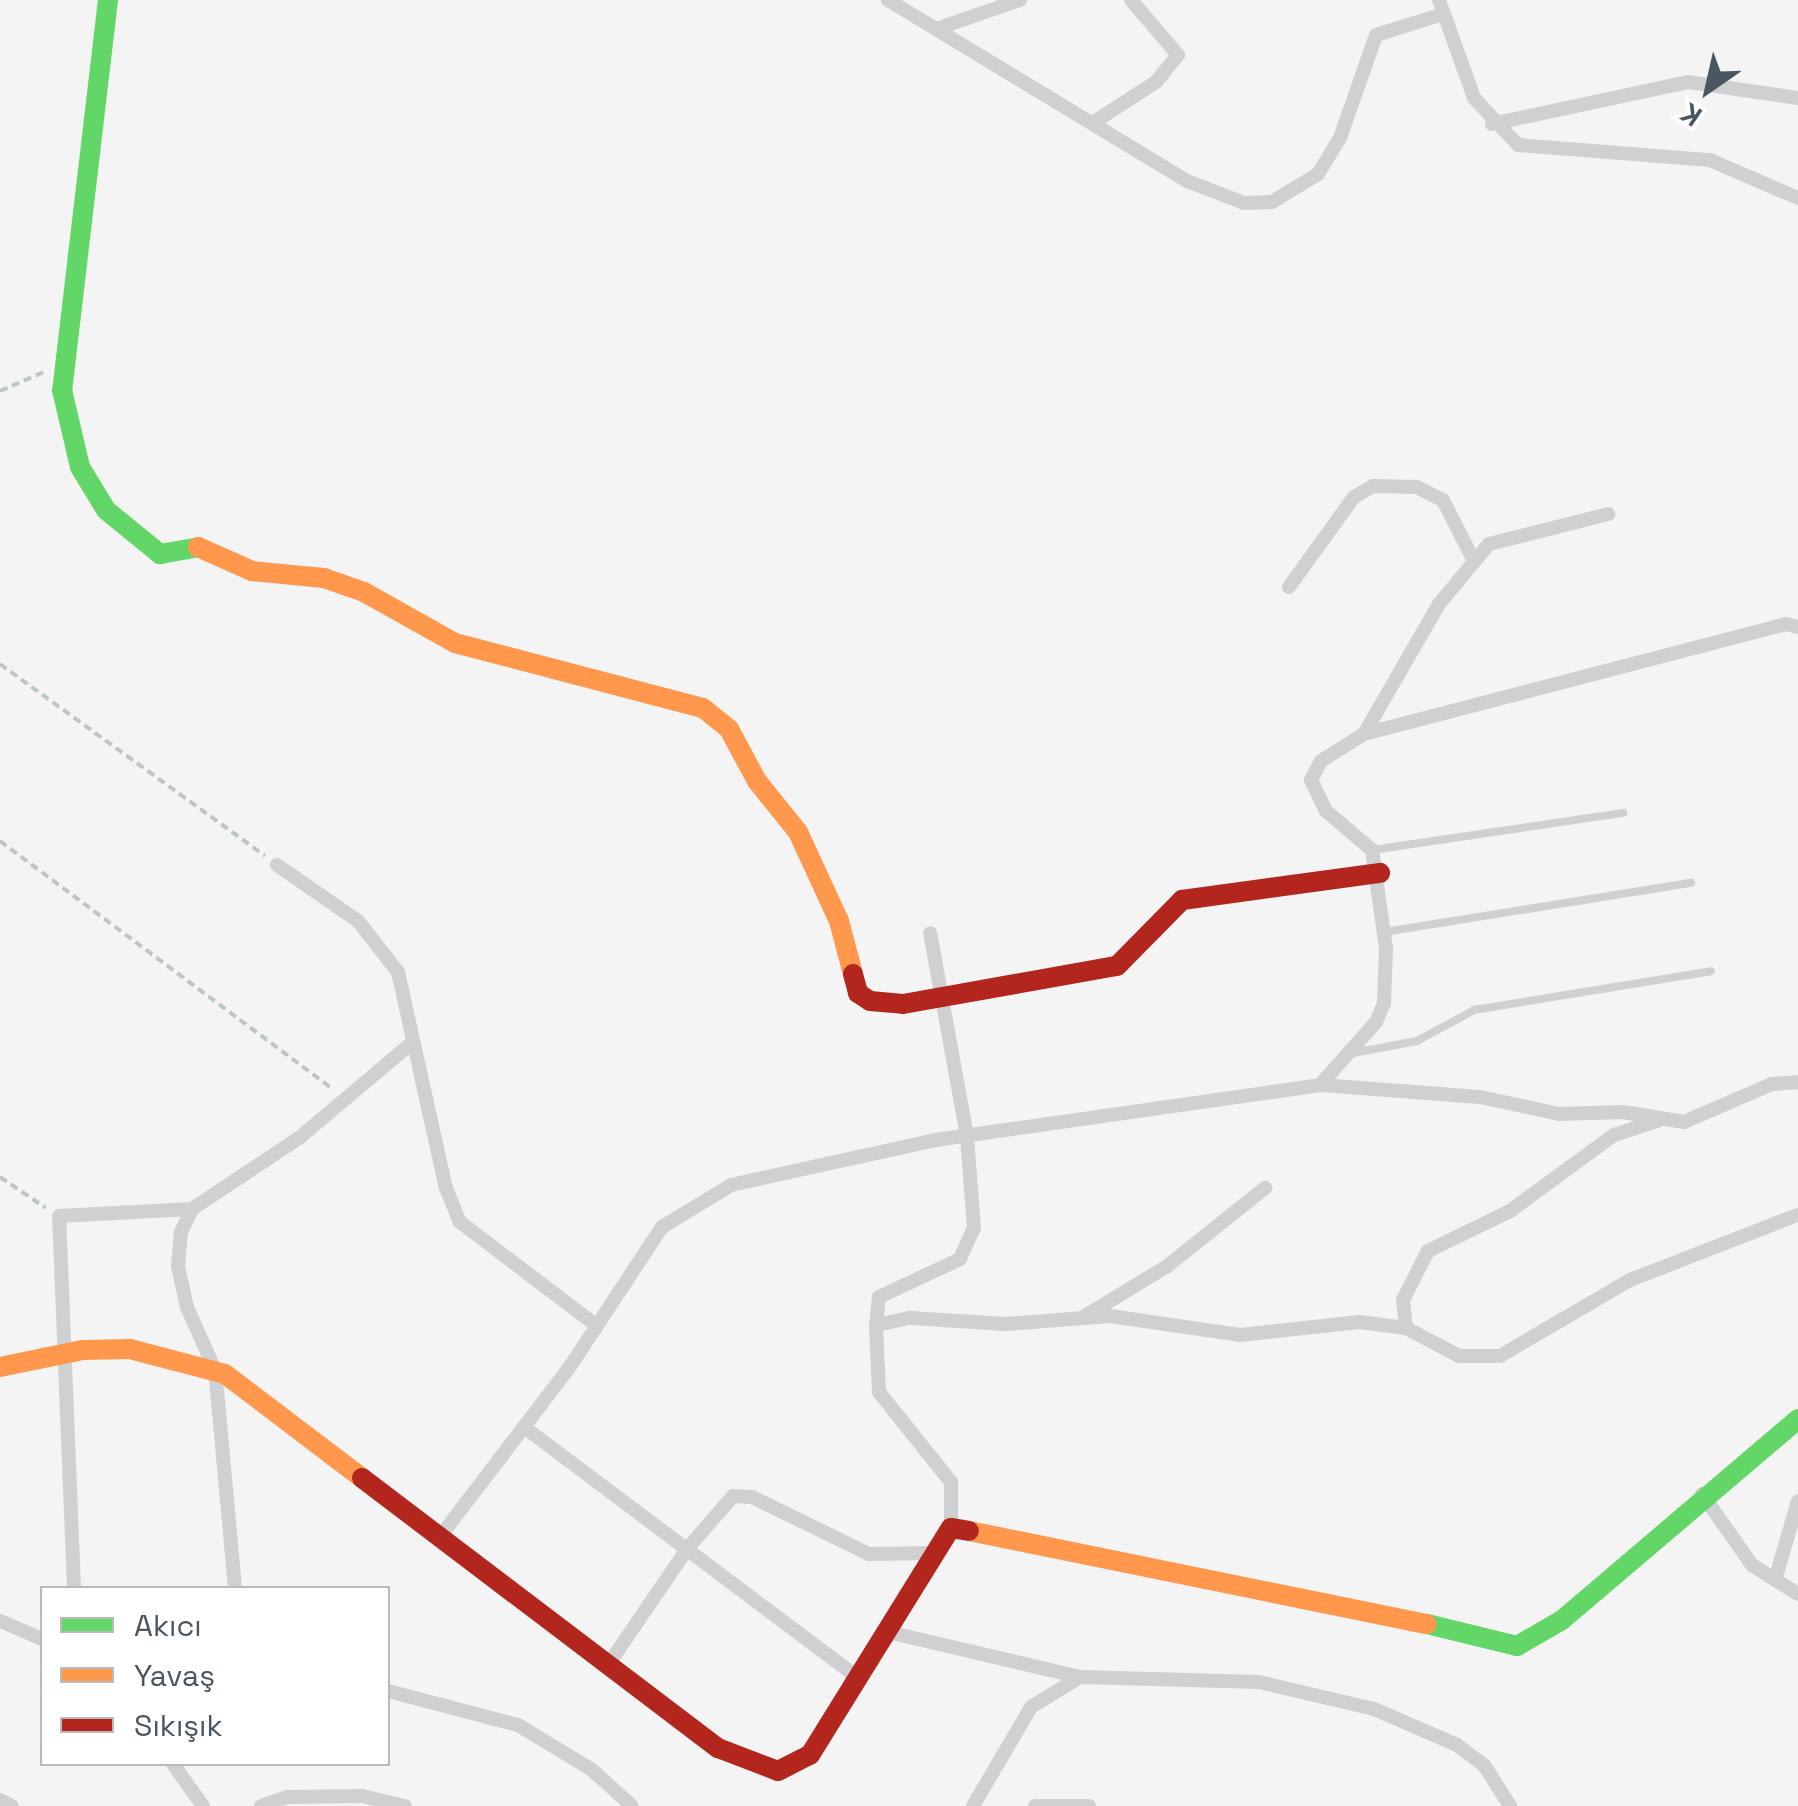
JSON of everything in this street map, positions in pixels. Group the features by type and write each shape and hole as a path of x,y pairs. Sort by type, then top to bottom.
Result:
{"street":[{"path":"108,0 65,362 71,446 106,510 142,545 160,554 201,546 252,571 324,578 364,592 455,643 703,708 729,729 766,795 798,832 839,921 858,992 882,1004 1118,966 1182,900 1380,873"},
{"path":"888,0 1214,194 1244,203 1272,202 1318,174 1340,138 1376,35 1441,7 1474,98 1492,124 1518,146 1710,160 1798,198"},
{"path":"939,28 1020,0"},
{"path":"1094,122 1156,82 1178,55 1176,46 1131,0"},
{"path":"1492,124 1688,82 1798,98"},
{"path":"1290,586 1354,498 1372,486 1417,487 1443,500 1473,559"},
{"path":"1364,734 1473,559 1507,536 1608,514"},
{"path":"1321,1085 1354,1053 1384,1004 1384,932 1380,873 1372,850 1326,811 1310,780 1321,760 1364,734 1786,624 1798,627"},
{"path":"277,865 358,921 398,972 446,1188 460,1222 597,1326"},
{"path":"0,1367 63,1354 130,1349 214,1370 718,1748 778,1770 810,1755 951,1528 952,1482 878,1392 879,1297 969,1249 967,1136 930,933"},
{"path":"235,1586 214,1370 196,1337 178,1266 181,1232 192,1210 346,1098 412,1043"},
{"path":"440,1538 597,1326 662,1227 703,1200 778,1170 967,1136 1321,1085 1480,1097 1559,1114 1623,1112 1684,1122 1772,1084 1798,1082"},
{"path":"1406,1328 1402,1300 1428,1251 1510,1211 1614,1135 1661,1119"},
{"path":"1084,1317 1166,1268 1266,1188"},
{"path":"74,1586 59,1216 192,1210"},
{"path":"876,1325 910,1318 1006,1324 1084,1317 1240,1336 1359,1322 1406,1328 1460,1356 1500,1356 1630,1280 1798,1216"},
{"path":"951,1528 1036,1540 1154,1572 1322,1599 1517,1646 1562,1620 1702,1494 1798,1419"},
{"path":"524,1427 860,1679"},
{"path":"1702,1494 1752,1565 1798,1594"},
{"path":"608,1665 687,1549 733,1496 752,1498 854,1550 936,1553"},
{"path":"1776,1580 1798,1501"},
{"path":"0,1620 40,1638"},
{"path":"888,1632 1080,1677 1259,1682 1374,1709 1457,1744 1484,1765 1510,1806"},
{"path":"972,1806 1031,1707 1080,1677"},
{"path":"390,1692 518,1725 591,1769 632,1806"},
{"path":"174,1766 203,1806"},
{"path":"261,1806 287,1797 362,1796 405,1806"},
{"path":"0,1800 12,1806"},
{"path":"1035,1806 1089,1806"}],"lane":[{"path":"1372,850 1623,814"},
{"path":"1384,932 1691,884"},
{"path":"1354,1053 1417,1041 1474,1010 1711,970"}],"path":[{"path":"0,392 65,362"},
{"path":"0,664 277,865"},
{"path":"0,840 346,1098"},
{"path":"0,1177 59,1216"}],"traffic: fast":[{"path":"108,0 62,390 80,467 106,510 160,554 198,547"},
{"path":"1427,1624 1517,1646 1562,1620 1798,1419"}],"traffic: slow":[{"path":"198,547 252,571 324,578 364,592 455,643 703,708 729,729 757,781 798,832 839,921 853,974"},
{"path":"0,1367 83,1350 130,1349 225,1374 362,1478"},
{"path":"969,1531 1427,1624"}],"traffic: jam":[{"path":"853,974 858,993 870,1001 903,1004 1117,966 1182,900 1380,873"},
{"path":"362,1478 718,1748 778,1771 810,1755 951,1528 969,1531"}]}
